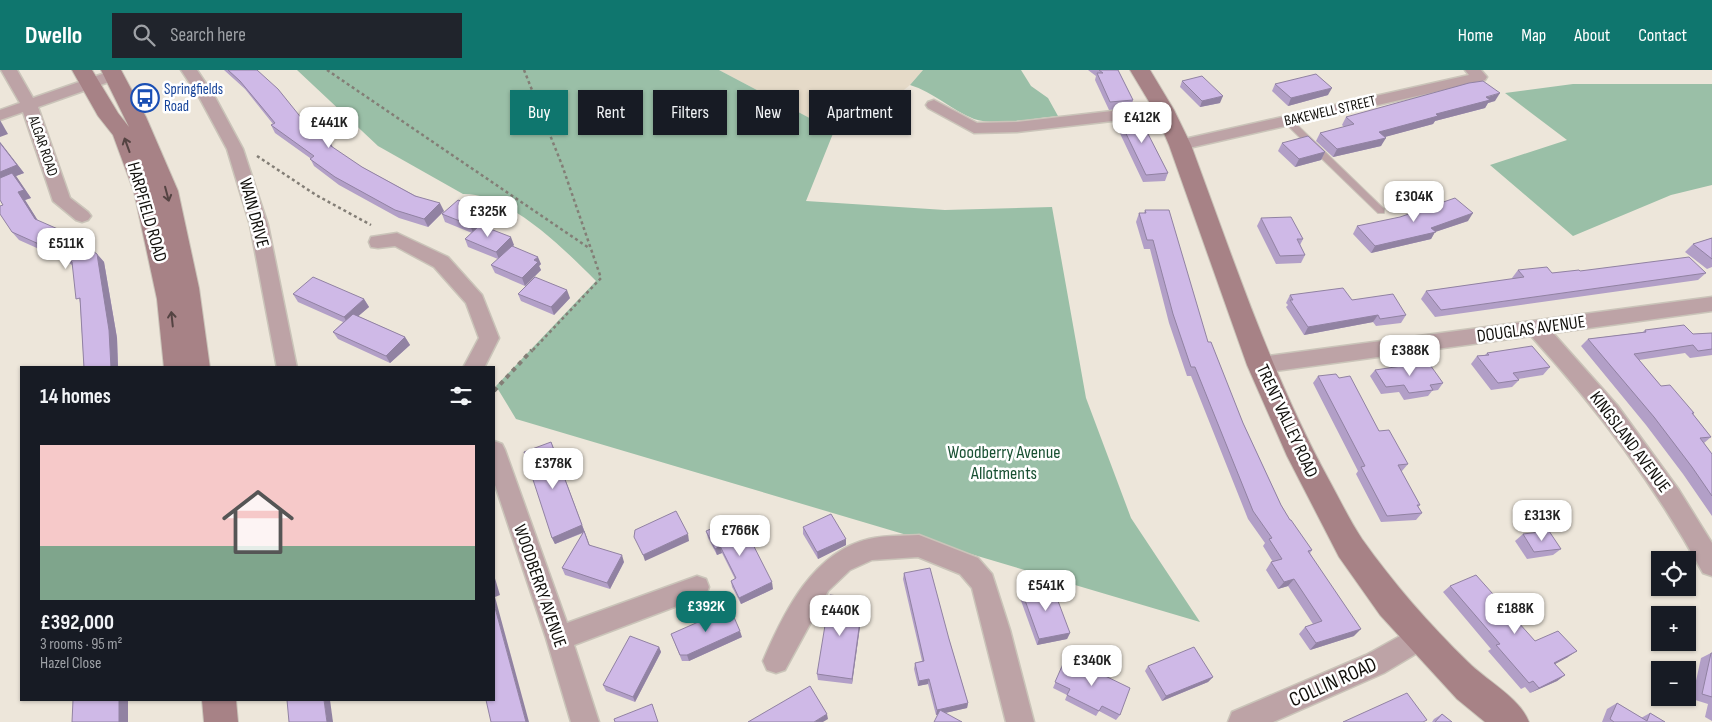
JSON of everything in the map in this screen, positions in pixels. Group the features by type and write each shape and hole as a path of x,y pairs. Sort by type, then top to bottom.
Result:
{"street":[{"name":"ALGAR ROAD","path":"9,70 29,104 62,201 82,216"},
{"name":"WAIN DRIVE","path":"189,70 207,97 235,149 259,225 287,366"},
{"name":"TRENT VALLEY ROAD","path":"1140,70 1164,110 1180,145 1260,365 1301,456 1350,547 1391,604 1420,637 1469,688 1512,722"},
{"path":"0,115 29,104 85,77 113,72"},
{"name":"HARPFIELD ROAD","path":"113,72 167,191 186,288 197,366"},
{"name":"BAKEWELL STREET","path":"1180,145 1288,121 1476,73"},
{"name":"HARPFIELD ROAD","path":"85,77 109,116 123,134 145,192 170,300 177,366"},
{"path":"934,105 974,128 1018,127 1164,110"},
{"path":"378,242 396,239 441,262 475,300 489,338 474,366"},
{"name":"DOUGLAS AVENUE","path":"1260,365 1712,304"},
{"name":"KINGSLAND AVENUE","path":"1536,328 1593,390 1630,439 1684,516 1712,565"},
{"name":"WOODBERRY AVENUE","path":"495,453 559,638 585,722"},
{"path":"776,661 819,582 841,562 870,549 918,546 969,566 982,582 998,630 1020,722"},
{"path":"559,638 697,587"},
{"name":"COLLIN ROAD","path":"1242,722 1375,664 1420,637"},
{"path":"219,701 221,722"}],"lane":[{"path":"1288,121 1382,211"}],"path":[{"path":"327,70 591,248"},
{"path":"495,391 601,278 562,165 524,70"},
{"path":"235,149 256,155 316,195 396,239"}],"shaded area":[{"path":"719,70 923,70 904,90 809,90 809,118 799,112 799,90 757,90"}],"green space":[{"name":"Woodberry Avenue Allotments","path":"297,70 719,70 757,90 737,90 737,135 799,135 799,112 809,118 809,135 832,135 806,201 945,210 1052,207 1086,398 1131,518 1200,622 516,419 496,386 596,281 569,254 517,213 481,196 463,194 378,146"},
{"path":"923,70 1021,70 1031,86 1048,98 1058,116 1004,122 974,119 927,92 910,85"},
{"path":"1573,84 1712,84 1712,185 1671,195 1573,236 1490,165 1567,140 1505,93"}],"building":[{"path":"228,70 257,70 278,89 307,125 329,140 325,142 362,167 415,196 440,203 424,219 395,210 335,177 310,159 314,156 271,125 275,123 240,81"},
{"path":"1099,70 1118,70 1133,100 1110,102 1097,73 1103,73"},
{"path":"1316,74 1332,88 1291,98 1275,84"},
{"path":"1202,76 1223,96 1202,101 1182,81"},
{"path":"1483,81 1500,93 1486,97 1490,100 1436,114 1438,116 1379,132 1386,138 1337,149 1320,133 1354,124 1346,117 1469,83"},
{"path":"1139,112 1168,173 1146,175 1117,115"},
{"path":"1308,136 1325,152 1299,159 1282,143"},
{"path":"0,143 17,165 0,172"},
{"path":"12,173 24,190 18,192 35,219 67,233 97,254 109,330 111,366 84,366 80,298 76,299 72,262 44,243 41,245 12,232 0,214 0,206 3,205 0,200 0,178"},
{"path":"1455,198 1473,213 1431,228 1436,232 1375,246 1357,226 1400,217"},
{"path":"458,200 486,211 470,225 442,214"},
{"path":"1145,210 1169,210 1208,342 1211,342 1243,423 1281,505 1312,550 1308,551 1361,629 1316,643 1305,627 1322,621 1294,579 1284,582 1271,562 1282,559 1269,539 1272,538 1253,511 1195,367 1191,367 1173,314 1153,240 1147,240 1139,213 1146,213"},
{"path":"1291,217 1303,239 1297,239 1305,255 1280,256 1261,218"},
{"path":"480,225 511,237 496,252 465,239"},
{"path":"1712,238 1712,259 1693,244"},
{"path":"512,246 538,257 534,260 538,262 522,278 491,265"},
{"path":"1689,257 1706,273 1441,310 1426,291 1524,277 1518,270 1547,267 1552,273 1580,271"},
{"path":"313,277 364,299 344,317 293,294"},
{"path":"535,277 567,290 551,307 518,294"},
{"path":"1343,288 1352,300 1393,294 1406,315 1380,319 1378,315 1308,327 1290,300 1293,300 1290,295"},
{"path":"353,314 405,337 386,356 333,332"},
{"path":"1684,325 1693,334 1712,333 1712,349 1698,351 1693,345 1634,354 1661,386 1670,385 1694,413 1692,413 1711,437 1700,438 1712,454 1712,496 1654,417 1588,339"},
{"path":"1532,346 1550,367 1513,373 1519,380 1498,383 1477,356 1489,355 1487,353"},
{"path":"1428,362 1443,383 1430,385 1433,390 1409,393 1404,385 1386,387 1375,370"},
{"path":"1336,374 1339,378 1350,376 1379,431 1389,430 1408,464 1398,465 1420,505 1417,505 1422,513 1387,516 1361,467 1365,466 1318,376"},
{"path":"551,442 582,525 552,538 524,452"},
{"path":"676,511 688,534 643,555 634,537 635,530"},
{"path":"831,514 846,539 817,552 803,527"},
{"path":"739,517 772,582 739,598 731,581 736,578 720,546 715,549 706,531"},
{"path":"584,531 589,545 622,555 607,583 562,568"},
{"path":"1549,531 1561,549 1534,552 1523,534"},
{"path":"930,568 968,703 937,710 929,679 919,681 915,663 924,661 904,573"},
{"path":"1476,575 1535,641 1558,631 1577,651 1554,663 1565,675 1539,688 1533,681 1529,683 1496,645 1500,644 1450,586"},
{"path":"1052,585 1070,633 1039,639 1022,592"},
{"path":"830,595 863,599 852,679 817,674"},
{"path":"495,608 526,722 491,722 486,701 495,701"},
{"path":"730,608 740,631 687,655 680,655 671,634"},
{"path":"630,636 659,647 633,697 603,685"},
{"path":"1194,647 1213,677 1166,696 1148,666"},
{"path":"1712,653 1712,697 1702,694"},
{"path":"1066,657 1130,688 1120,715 1102,706 1099,711 1067,695 1070,689 1055,682"},
{"path":"810,686 827,714 814,722 748,722"},
{"path":"1407,693 1427,720 1423,722 1343,722"},
{"path":"73,701 119,701 119,722 72,722"},
{"path":"287,701 324,701 327,722 289,722"},
{"path":"1617,703 1647,721 1650,713 1665,722 1614,722 1610,719"},
{"path":"652,704 658,722 615,722 614,719"},
{"path":"940,710 962,722 934,722"},
{"path":"1442,714 1452,722 1435,722"}],"place":[{"name":"Springfields Road","path":"145,98"}]}
